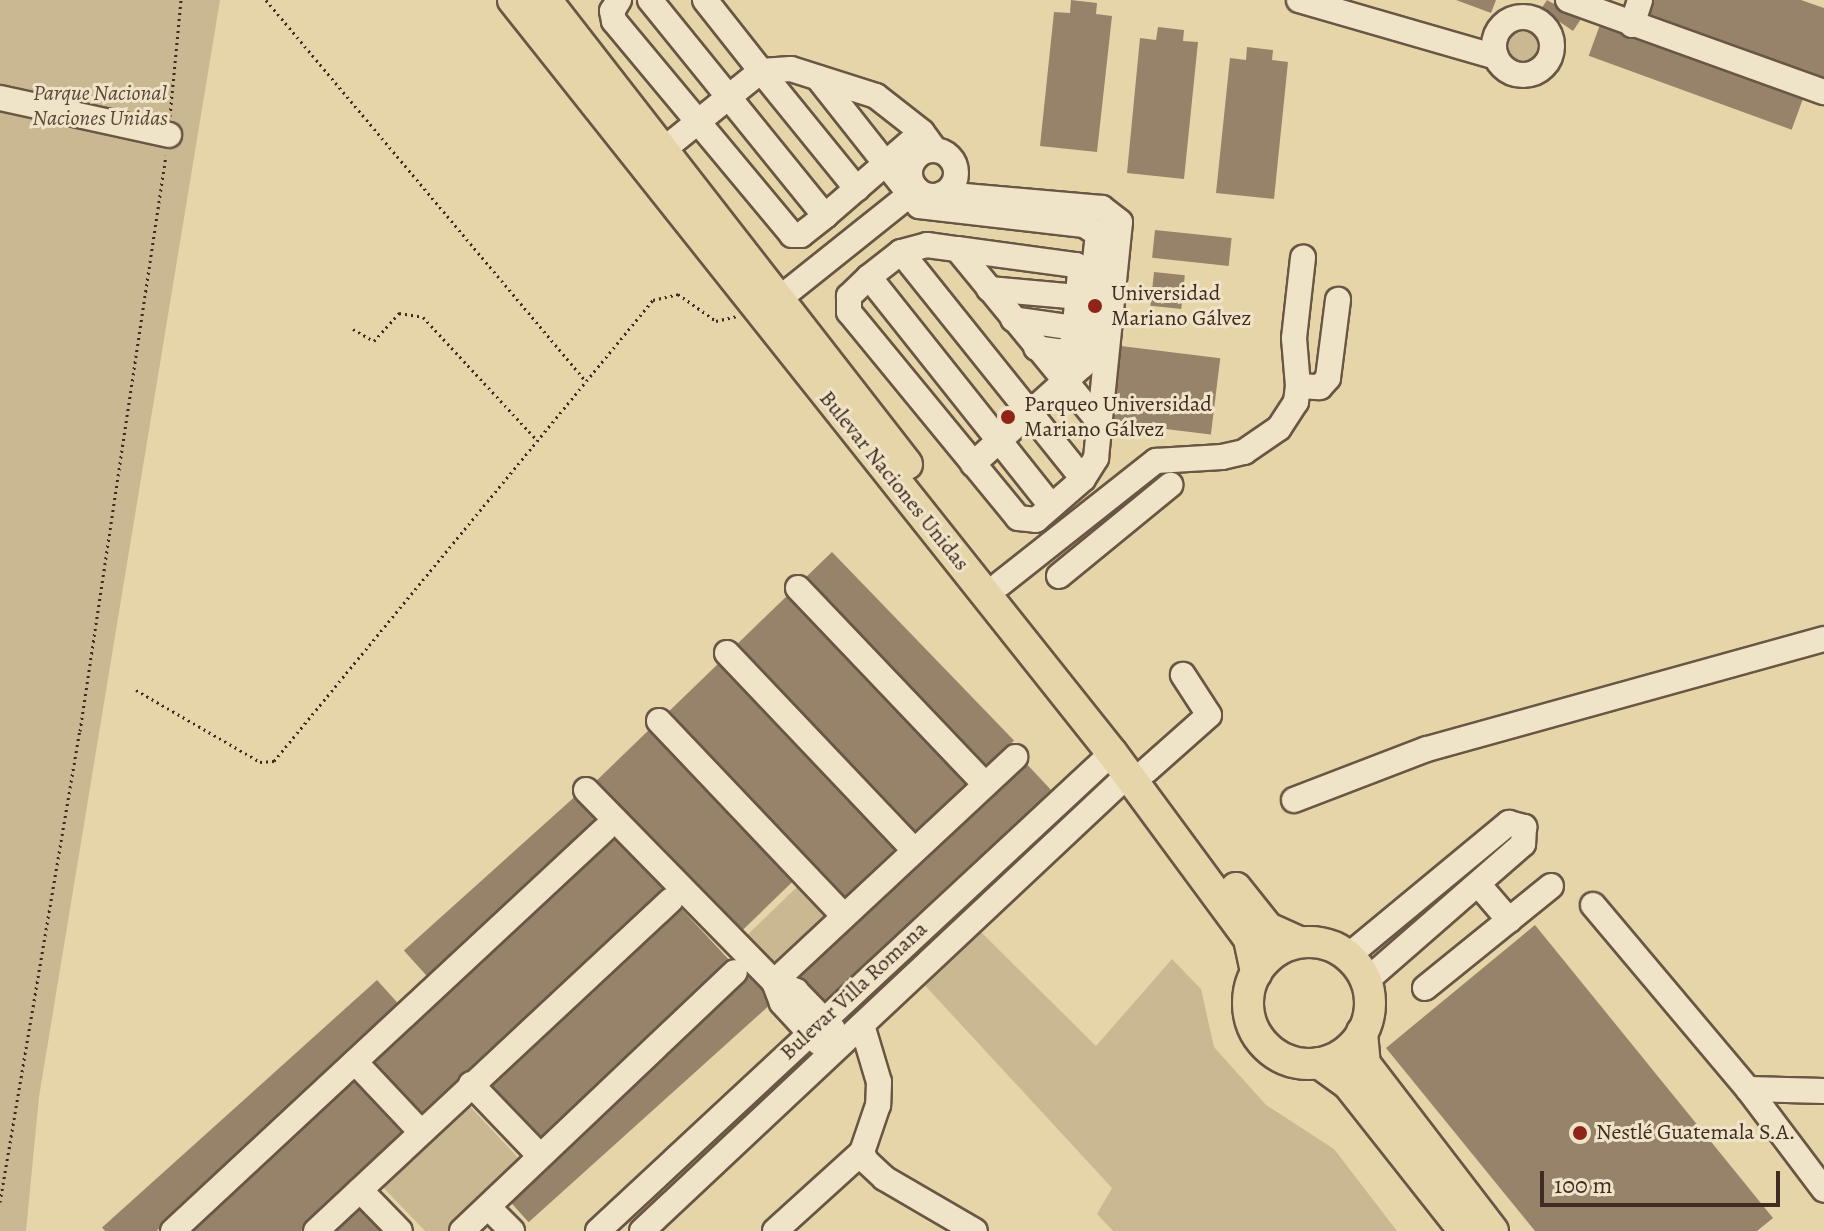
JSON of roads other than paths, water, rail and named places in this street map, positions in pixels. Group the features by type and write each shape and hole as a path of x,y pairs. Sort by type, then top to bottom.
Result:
{"main road":[{"name":"Bulevar Naciones Unidas","path":"513,0 773,304 1000,584 1249,939 1256,973"},
{"name":"Bulevar Naciones Unidas","path":"546,0 663,150 773,304 1129,766 1268,928 1299,942"},
{"path":"1464,1231 1348,1084 1319,1063 1280,1056 1259,1038 1248,999 1256,973 1274,953 1299,942 1330,945 1348,956 1366,981 1370,1002 1362,1032 1365,1064 1493,1231"},
{"path":"1319,1063 1344,1052 1362,1032"}],"street":[{"path":"619,0 612,11 614,21 784,230 801,235 885,165 929,141"},
{"path":"650,0 825,216"},
{"path":"705,0 857,189"},
{"path":"1299,0 1458,48 1496,48"},
{"path":"1632,25 1640,0"},
{"path":"1496,48 1509,71 1536,72 1549,59 1552,40 1573,3 1824,92"},
{"path":"1496,48 1511,19 1543,10 1552,40"},
{"path":"663,150 761,71 791,69 876,96 949,156 955,169 953,184 942,194"},
{"path":"818,78 885,165 915,197 1096,230 1100,244 1087,355 1066,385 973,464"},
{"path":"0,98 169,135"},
{"path":"915,197 912,165 929,141"},
{"path":"773,304 915,197 942,194 1102,208 1117,217 1121,232 1100,423 1090,469 1036,520 1021,520 849,312 849,296 901,252 927,245 1072,262 1080,273 1075,328 1068,351 1036,348"},
{"path":"957,249 1100,423"},
{"path":"901,252 1031,417 1090,469"},
{"path":"1000,584 1156,461 1244,452 1286,420 1298,386 1294,338 1303,258"},
{"path":"869,277 1051,506"},
{"path":"989,289 1078,297"},
{"path":"1298,386 1320,387 1328,378 1338,300"},
{"path":"1013,319 1075,328"},
{"path":"1127,482 1146,505"},
{"path":"1059,576 1170,485"},
{"path":"798,588 984,783"},
{"path":"1294,800 1427,749 1824,639"},
{"path":"727,653 914,850"},
{"path":"1129,766 1209,715 1183,675"},
{"path":"659,721 844,916"},
{"path":"774,982 1015,757"},
{"name":"Bulevar Villa Romana","path":"598,1231 816,1026 1129,766"},
{"name":"Bulevar Villa Romana","path":"642,1231 846,1040 1129,766"},
{"path":"586,790 774,982 796,991 816,1026 874,1055 879,1094 862,1152 780,1230"},
{"path":"1348,956 1509,823 1524,827 1523,844 1366,981"},
{"path":"173,1231 604,830"},
{"path":"1478,884 1509,920"},
{"path":"1425,988 1551,886"},
{"path":"316,1231 671,900"},
{"path":"1593,905 1748,1089 1824,1190"},
{"path":"462,1231 735,972"},
{"path":"355,1062 420,1131"},
{"path":"471,1084 540,1156"},
{"path":"1748,1089 1824,1091"},
{"path":"862,1152 877,1174 975,1231"},
{"path":"360,1190 400,1231"},
{"path":"488,1207 512,1231"}],"place":[{"name":"Universidad Mariano Gálvez","path":"1095,306"},
{"name":"Parqueo Universidad Mariano Gálvez","path":"1008,417"},
{"name":"Nestlé Guatemala S.A.","path":"1580,1133"}],"park label":[{"name":"Parque Nacional Naciones Unidas","path":"100,106"}]}
